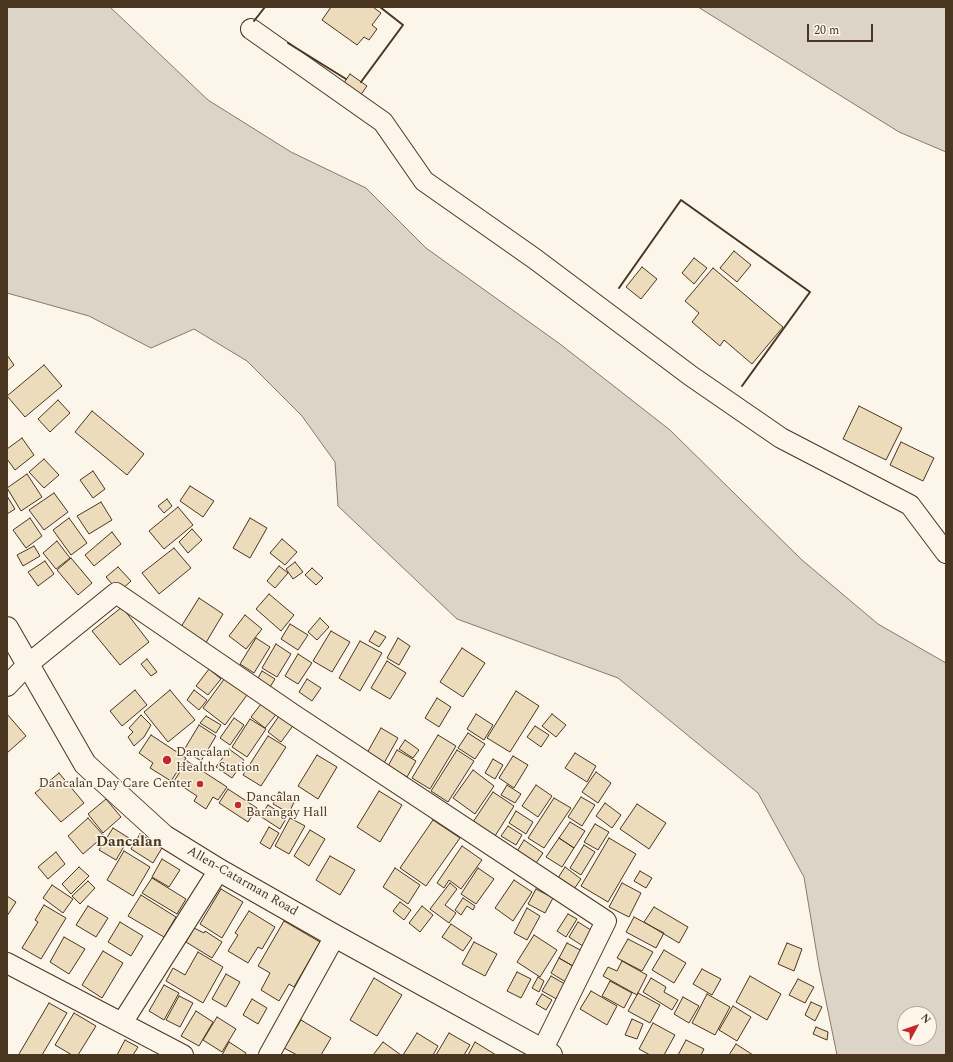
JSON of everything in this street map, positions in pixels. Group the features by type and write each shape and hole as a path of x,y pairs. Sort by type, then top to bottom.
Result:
{"main road":[{"name":"Allen-Catarman Road","path":"7,628 27,665 86,764 164,836 219,870 544,1053"}],"street":[{"path":"252,29 383,122 424,181 535,259 691,376 781,438 910,505 946,553"},
{"path":"7,686 27,665 116,593 294,715 606,921 544,1053"},
{"path":"122,1023 219,870"},
{"path":"269,1055 335,936"},
{"path":"7,963 183,1055"}],"shaded area":[{"path":"7,7 110,7 208,100 291,152 366,188 426,248 560,344 670,430 802,560 878,624 946,663 946,1055 837,1055 819,967 804,877 758,793 618,678 457,619 338,506 335,462 302,416 247,361 194,329 151,348 89,316 7,293"},
{"path":"698,7 946,7 946,152 899,132"}],"building":[{"path":"331,7 373,7 381,13 372,25 377,29 369,40 364,37 357,45 322,20"},
{"path":"350,74 367,86 360,96 343,84"},
{"path":"734,251 751,265 737,282 720,268"},
{"path":"694,258 707,268 694,284 682,273"},
{"path":"642,267 657,279 641,299 626,287"},
{"path":"713,268 783,327 752,364 724,340 720,346 692,322 699,313 685,301"},
{"path":"7,355 14,365 7,371"},
{"path":"44,365 62,386 25,417 7,396"},
{"path":"58,400 70,413 50,432 38,419"},
{"path":"859,406 902,428 886,460 843,439"},
{"path":"92,411 144,454 127,475 75,432"},
{"path":"22,438 34,455 15,470 7,459 7,449"},
{"path":"901,442 934,458 923,481 890,465"},
{"path":"44,459 59,475 44,488 29,472"},
{"path":"93,471 105,489 93,498 80,480"},
{"path":"27,474 42,497 21,511 7,488"},
{"path":"190,486 214,501 203,517 180,501"},
{"path":"54,493 68,512 44,530 29,510"},
{"path":"7,496 15,509 7,514"},
{"path":"167,499 172,506 164,513 158,506"},
{"path":"101,502 112,520 89,534 77,516"},
{"path":"178,507 193,525 164,549 149,531"},
{"path":"30,518 42,536 26,548 13,530"},
{"path":"69,518 87,543 71,555 53,530"},
{"path":"250,518 267,528 250,558 233,548"},
{"path":"192,529 202,540 188,553 179,542"},
{"path":"112,532 121,544 94,566 85,555"},
{"path":"282,539 297,552 285,565 270,553"},
{"path":"57,541 70,558 56,569 43,553"},
{"path":"34,546 40,556 23,566 17,555"},
{"path":"174,548 191,568 159,594 142,573"},
{"path":"71,558 92,583 78,595 57,570"},
{"path":"45,561 54,574 38,586 28,572"},
{"path":"295,562 303,572 293,579 286,569"},
{"path":"279,566 288,573 275,588 267,581"},
{"path":"118,567 131,581 119,592 106,577"},
{"path":"312,568 323,578 316,585 305,575"},
{"path":"269,594 294,615 281,631 256,609"},
{"path":"199,598 223,614 204,646 179,630"},
{"path":"122,607 149,642 120,665 92,631"},
{"path":"245,615 262,629 246,649 229,636"},
{"path":"320,618 329,627 317,640 308,632"},
{"path":"290,624 308,635 298,650 281,639"},
{"path":"331,631 350,642 332,672 313,661"},
{"path":"375,631 386,637 379,647 369,641"},
{"path":"256,638 270,647 254,673 240,664"},
{"path":"398,638 410,646 399,665 387,658"},
{"path":"360,641 382,653 360,691 339,678"},
{"path":"276,644 291,654 277,677 262,668"},
{"path":"462,648 485,663 463,697 440,682"},
{"path":"298,654 312,663 298,684 285,676"},
{"path":"147,659 157,672 151,676 141,664"},
{"path":"387,661 406,673 390,699 371,688"},
{"path":"209,669 221,679 208,695 196,686"},
{"path":"262,671 275,679 270,687 258,678"},
{"path":"225,678 247,695 225,725 203,708"},
{"path":"307,679 321,688 312,701 299,692"},
{"path":"135,690 147,705 122,726 110,711"},
{"path":"170,690 195,720 168,742 144,712"},
{"path":"194,690 207,700 199,710 187,700"},
{"path":"516,691 539,706 510,752 487,738"},
{"path":"437,698 451,707 439,727 425,718"},
{"path":"264,700 279,711 265,728 251,717"},
{"path":"281,713 295,723 281,742 268,732"},
{"path":"7,714 26,736 7,753"},
{"path":"476,714 493,725 484,740 467,729"},
{"path":"552,714 566,725 556,737 542,726"},
{"path":"141,715 151,725 144,737 134,746 128,737 133,732 129,728"},
{"path":"206,716 221,725 216,733 200,723"},
{"path":"234,718 244,725 230,745 220,738"},
{"path":"250,719 266,729 247,757 232,747"},
{"path":"199,725 216,736 201,761 184,750"},
{"path":"535,726 549,735 541,747 527,737"},
{"path":"381,728 398,738 384,763 367,753"},
{"path":"468,733 485,744 475,759 458,748"},
{"name":"Dancalan Health Station","path":"151,735 186,758 171,781 150,768 153,763 139,753"},
{"path":"438,735 456,746 430,789 412,778"},
{"path":"268,736 286,747 261,786 243,775"},
{"path":"405,740 419,750 413,758 399,749"},
{"path":"229,749 244,760 232,778 216,767"},
{"path":"397,750 416,761 407,777 388,766"},
{"path":"457,750 474,761 448,802 431,791"},
{"path":"575,753 596,766 587,782 565,768"},
{"path":"317,755 337,767 318,799 298,786"},
{"path":"513,756 528,765 514,788 499,778"},
{"path":"493,759 503,765 495,779 485,773"},
{"name":"Dancalan Day Care Center","path":"187,761 227,787 218,800 213,797 206,809 194,801 197,796 174,781"},
{"path":"473,770 494,786 475,814 453,798"},
{"path":"596,772 611,783 598,803 582,792"},
{"path":"59,773 84,803 61,822 35,793"},
{"path":"507,785 521,794 515,803 501,795"},
{"path":"536,785 552,796 538,817 522,806"},
{"name":"Dancalan Barangay Hall","path":"228,789 257,808 248,822 219,803"},
{"path":"379,791 402,805 380,842 357,827"},
{"path":"279,792 295,800 289,813 273,804"},
{"path":"493,792 514,806 495,836 473,822"},
{"path":"581,797 595,805 582,826 568,817"},
{"path":"554,798 571,808 544,848 528,838"},
{"path":"106,799 121,817 103,833 88,814"},
{"path":"605,803 621,815 612,828 596,816"},
{"path":"637,804 666,823 649,849 620,829"},
{"path":"268,805 287,817 280,829 260,816"},
{"path":"516,811 533,822 526,834 509,823"},
{"path":"88,818 104,836 83,854 68,836"},
{"path":"290,818 305,826 289,854 275,846"},
{"path":"433,820 460,838 426,886 400,868"},
{"path":"570,822 585,831 574,848 559,838"},
{"path":"595,824 609,832 598,850 584,842"},
{"path":"508,826 522,835 516,845 501,836"},
{"path":"269,827 279,833 270,849 260,843"},
{"path":"113,828 129,838 116,860 99,850"},
{"path":"310,830 325,839 309,866 294,856"},
{"path":"140,834 162,848 153,863 131,849"},
{"path":"559,838 574,848 562,867 546,857"},
{"path":"609,838 636,854 608,902 581,886"},
{"path":"524,840 543,853 534,866 516,853"},
{"path":"584,845 595,852 581,875 570,868"},
{"path":"462,846 482,860 461,889 449,880 444,888 437,883"},
{"path":"124,851 150,867 133,896 107,880"},
{"path":"56,852 65,864 48,879 38,867"},
{"path":"330,856 355,870 340,895 316,880"},
{"path":"162,859 180,870 169,887 152,877"},
{"path":"79,867 89,876 71,894 62,884"},
{"path":"565,867 581,879 574,889 558,878"},
{"path":"395,868 420,885 408,904 383,887"},
{"path":"478,868 494,879 476,904 461,894"},
{"path":"640,871 652,878 646,888 634,881"},
{"path":"152,878 186,899 177,914 142,893"},
{"path":"514,880 532,892 513,921 495,908"},
{"path":"88,881 95,888 80,904 72,896"},
{"path":"450,883 457,889 445,905 456,913 449,923 430,909"},
{"path":"622,883 641,893 629,917 609,907"},
{"path":"52,885 73,899 63,913 43,898"},
{"path":"221,889 243,902 222,938 200,924"},
{"path":"536,889 553,898 545,913 528,904"},
{"path":"141,895 176,917 164,937 128,916"},
{"path":"7,896 16,902 7,916"},
{"path":"463,898 475,906 473,910 467,906 461,915 455,910"},
{"path":"400,902 411,910 404,920 393,911"},
{"path":"44,905 66,918 41,959 22,948 38,922 35,920"},
{"path":"88,906 108,918 96,937 76,925"},
{"path":"422,906 433,915 420,932 409,923"},
{"path":"654,907 688,927 679,943 644,922"},
{"path":"527,908 540,916 527,940 514,933"},
{"path":"249,911 275,927 262,949 258,947 248,963 228,951 238,935 235,933"},
{"path":"568,914 577,919 566,937 557,931"},
{"path":"634,917 664,933 656,948 626,932"},
{"path":"284,921 320,942 294,987 289,984 279,1001 261,990 270,973 258,966"},
{"path":"120,922 143,936 131,956 108,942"},
{"path":"578,922 599,935 589,950 569,937"},
{"path":"451,924 472,938 463,951 442,937"},
{"path":"194,928 204,933 205,931 222,942 212,958 186,942"},
{"path":"534,935 557,950 540,977 517,962"},
{"path":"64,937 85,949 69,974 50,962"},
{"path":"628,939 653,952 642,971 617,958"},
{"path":"474,942 497,954 485,976 462,964"},
{"path":"567,943 586,953 578,969 559,958"},
{"path":"787,943 802,949 794,971 778,964"},
{"path":"664,950 686,963 674,983 652,970"},
{"path":"103,951 123,963 102,998 82,985"},
{"path":"198,952 223,967 203,1003 166,981 173,968 185,975"},
{"path":"559,958 578,969 569,984 551,973"},
{"path":"622,961 647,975 637,995 603,976 608,967 617,971"},
{"path":"702,969 721,979 712,995 693,984"},
{"path":"517,972 531,979 521,998 507,991"},
{"path":"226,974 240,982 226,1007 212,999"},
{"path":"551,976 570,987 562,1002 542,991"},
{"path":"750,976 781,994 767,1020 736,1002"},
{"path":"538,977 544,981 539,992 532,988"},
{"path":"374,978 402,995 377,1036 350,1020"},
{"path":"651,978 666,987 664,992 678,1000 672,1010 643,992"},
{"path":"798,979 814,987 805,1003 789,995"},
{"path":"610,981 632,993 624,1008 602,996"},
{"path":"164,985 179,993 164,1020 149,1011"},
{"path":"591,991 617,1006 607,1025 580,1009"},
{"path":"638,993 660,1005 650,1023 628,1011"},
{"path":"542,994 552,1000 546,1010 536,1004"},
{"path":"707,994 730,1007 715,1035 692,1023"},
{"path":"179,996 193,1003 180,1027 166,1020"},
{"path":"683,997 699,1006 689,1023 674,1014"},
{"path":"252,999 267,1008 258,1024 243,1015"},
{"path":"811,1002 822,1007 815,1021 805,1015"},
{"path":"49,1003 67,1013 42,1055 20,1055 19,1054"},
{"path":"733,1006 751,1017 737,1041 719,1030"},
{"path":"196,1011 213,1022 199,1046 181,1036"},
{"path":"74,1013 96,1026 78,1055 72,1055 55,1045"},
{"path":"217,1017 236,1029 222,1052 203,1040"},
{"path":"632,1019 643,1024 637,1039 625,1035"},
{"path":"301,1020 331,1038 321,1055 297,1055 284,1048"},
{"path":"653,1023 675,1035 664,1055 650,1055 639,1049"},
{"path":"816,1027 828,1032 827,1040 813,1034"},
{"path":"417,1033 438,1046 433,1055 403,1055"},
{"path":"449,1033 470,1045 464,1055 436,1055"},
{"path":"125,1040 138,1047 133,1055 117,1055"},
{"path":"686,1040 704,1049 701,1055 678,1055"},
{"path":"229,1042 246,1053 245,1055 222,1055"},
{"path":"383,1042 401,1055 373,1055"},
{"path":"475,1042 496,1055 468,1055"},
{"path":"736,1044 753,1055 729,1055"}],"wall":[{"path":"254,21 265,7"},
{"path":"361,82 403,25 380,7"},
{"path":"288,43 346,79"},
{"path":"619,288 681,200 810,292 742,386"}],"place":[{"name":"Dancalan Health Station","path":"167,760"},
{"name":"Dancalan Day Care Center","path":"200,784"},
{"name":"Dancalan Barangay Hall","path":"238,805"}],"district":[{"name":"Dancalan","path":"129,843"}]}
